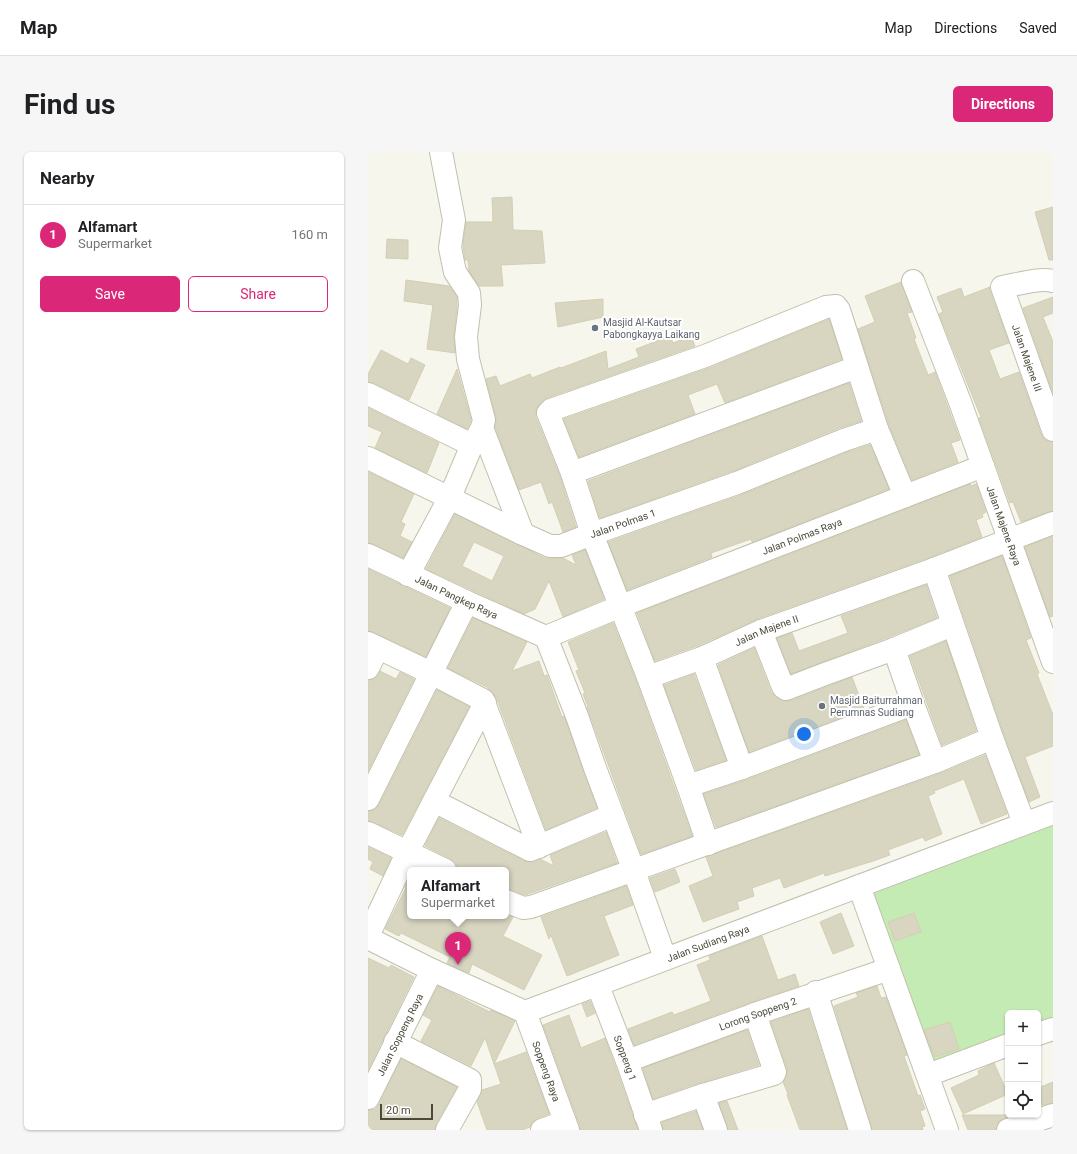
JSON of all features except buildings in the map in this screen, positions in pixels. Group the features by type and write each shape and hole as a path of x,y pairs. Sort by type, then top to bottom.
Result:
{"street":[{"path":"408,575 450,497 484,420 468,359 466,337 470,305 469,293 455,272 450,248 454,220 441,152"},
{"name":"Jalan Majene Raya","path":"912,281 983,466 1008,540 1053,662"},
{"name":"Jalan Majene III","path":"1053,281 1039,281 1002,287 1053,430"},
{"path":"708,844 648,677 592,534 572,473 548,413 551,410 705,356 826,307 836,306 839,310 877,429 905,496"},
{"path":"572,473 857,367"},
{"path":"368,394 477,436 523,534"},
{"name":"Jalan Polmas 1","path":"372,460 523,534 550,546 561,546 737,483 844,440 877,429"},
{"name":"Jalan Polmas Raya","path":"546,637 620,606 983,466"},
{"name":"Jalan Majene II","path":"648,677 702,658 761,631 934,569 1053,523"},
{"name":"Jalan Pangkep Raya","path":"368,555 408,575 546,637"},
{"path":"934,569 992,738 1024,823"},
{"path":"368,799 467,602"},
{"path":"761,631 783,687 786,689 894,649 952,625"},
{"path":"546,637 577,716 665,958"},
{"path":"368,668 373,645 478,697 485,703 539,847"},
{"path":"894,649 913,704 936,762"},
{"path":"702,658 742,768"},
{"path":"485,703 408,851 368,937 432,970 525,1012"},
{"path":"688,786 742,768 913,704"},
{"path":"509,902 523,908 531,907 936,762 992,738"},
{"path":"434,801 530,850 578,828 613,815"},
{"name":"Jalan Sudiang Raya","path":"525,1012 598,986 665,958 1053,812"},
{"path":"368,833 439,867"},
{"path":"858,886 947,1130"},
{"name":"Lorong Soppeng 2","path":"627,1062 816,992 888,968"},
{"name":"Jalan Soppeng Raya","path":"368,1098 432,970"},
{"name":"Soppeng 1","path":"598,986 648,1123"},
{"path":"816,992 860,1130"},
{"name":"Soppeng Raya","path":"525,1012 567,1126"},
{"path":"648,1123 703,1095 772,1075 775,1072 755,1014"},
{"path":"1041,1033 1053,1028"},
{"path":"395,1042 470,1080 470,1089 447,1130"},
{"path":"928,1075 1005,1046"},
{"path":"703,1095 716,1130"},
{"path":"1008,1130 1032,1126 1053,1115"},
{"path":"542,1130 567,1126"}],"green space":[{"path":"1053,813 1053,1029 1041,1034 1041,1010 1005,1010 1005,1047 928,1075 859,886"}],"place":[{"name":"Masjid Al-Kautsar Pabongkayya Laikang","path":"595,328"},
{"name":"Masjid Baiturrahman Perumnas Sudiang","path":"822,706"},
{"name":"Alfamart","path":"458,965"}]}
